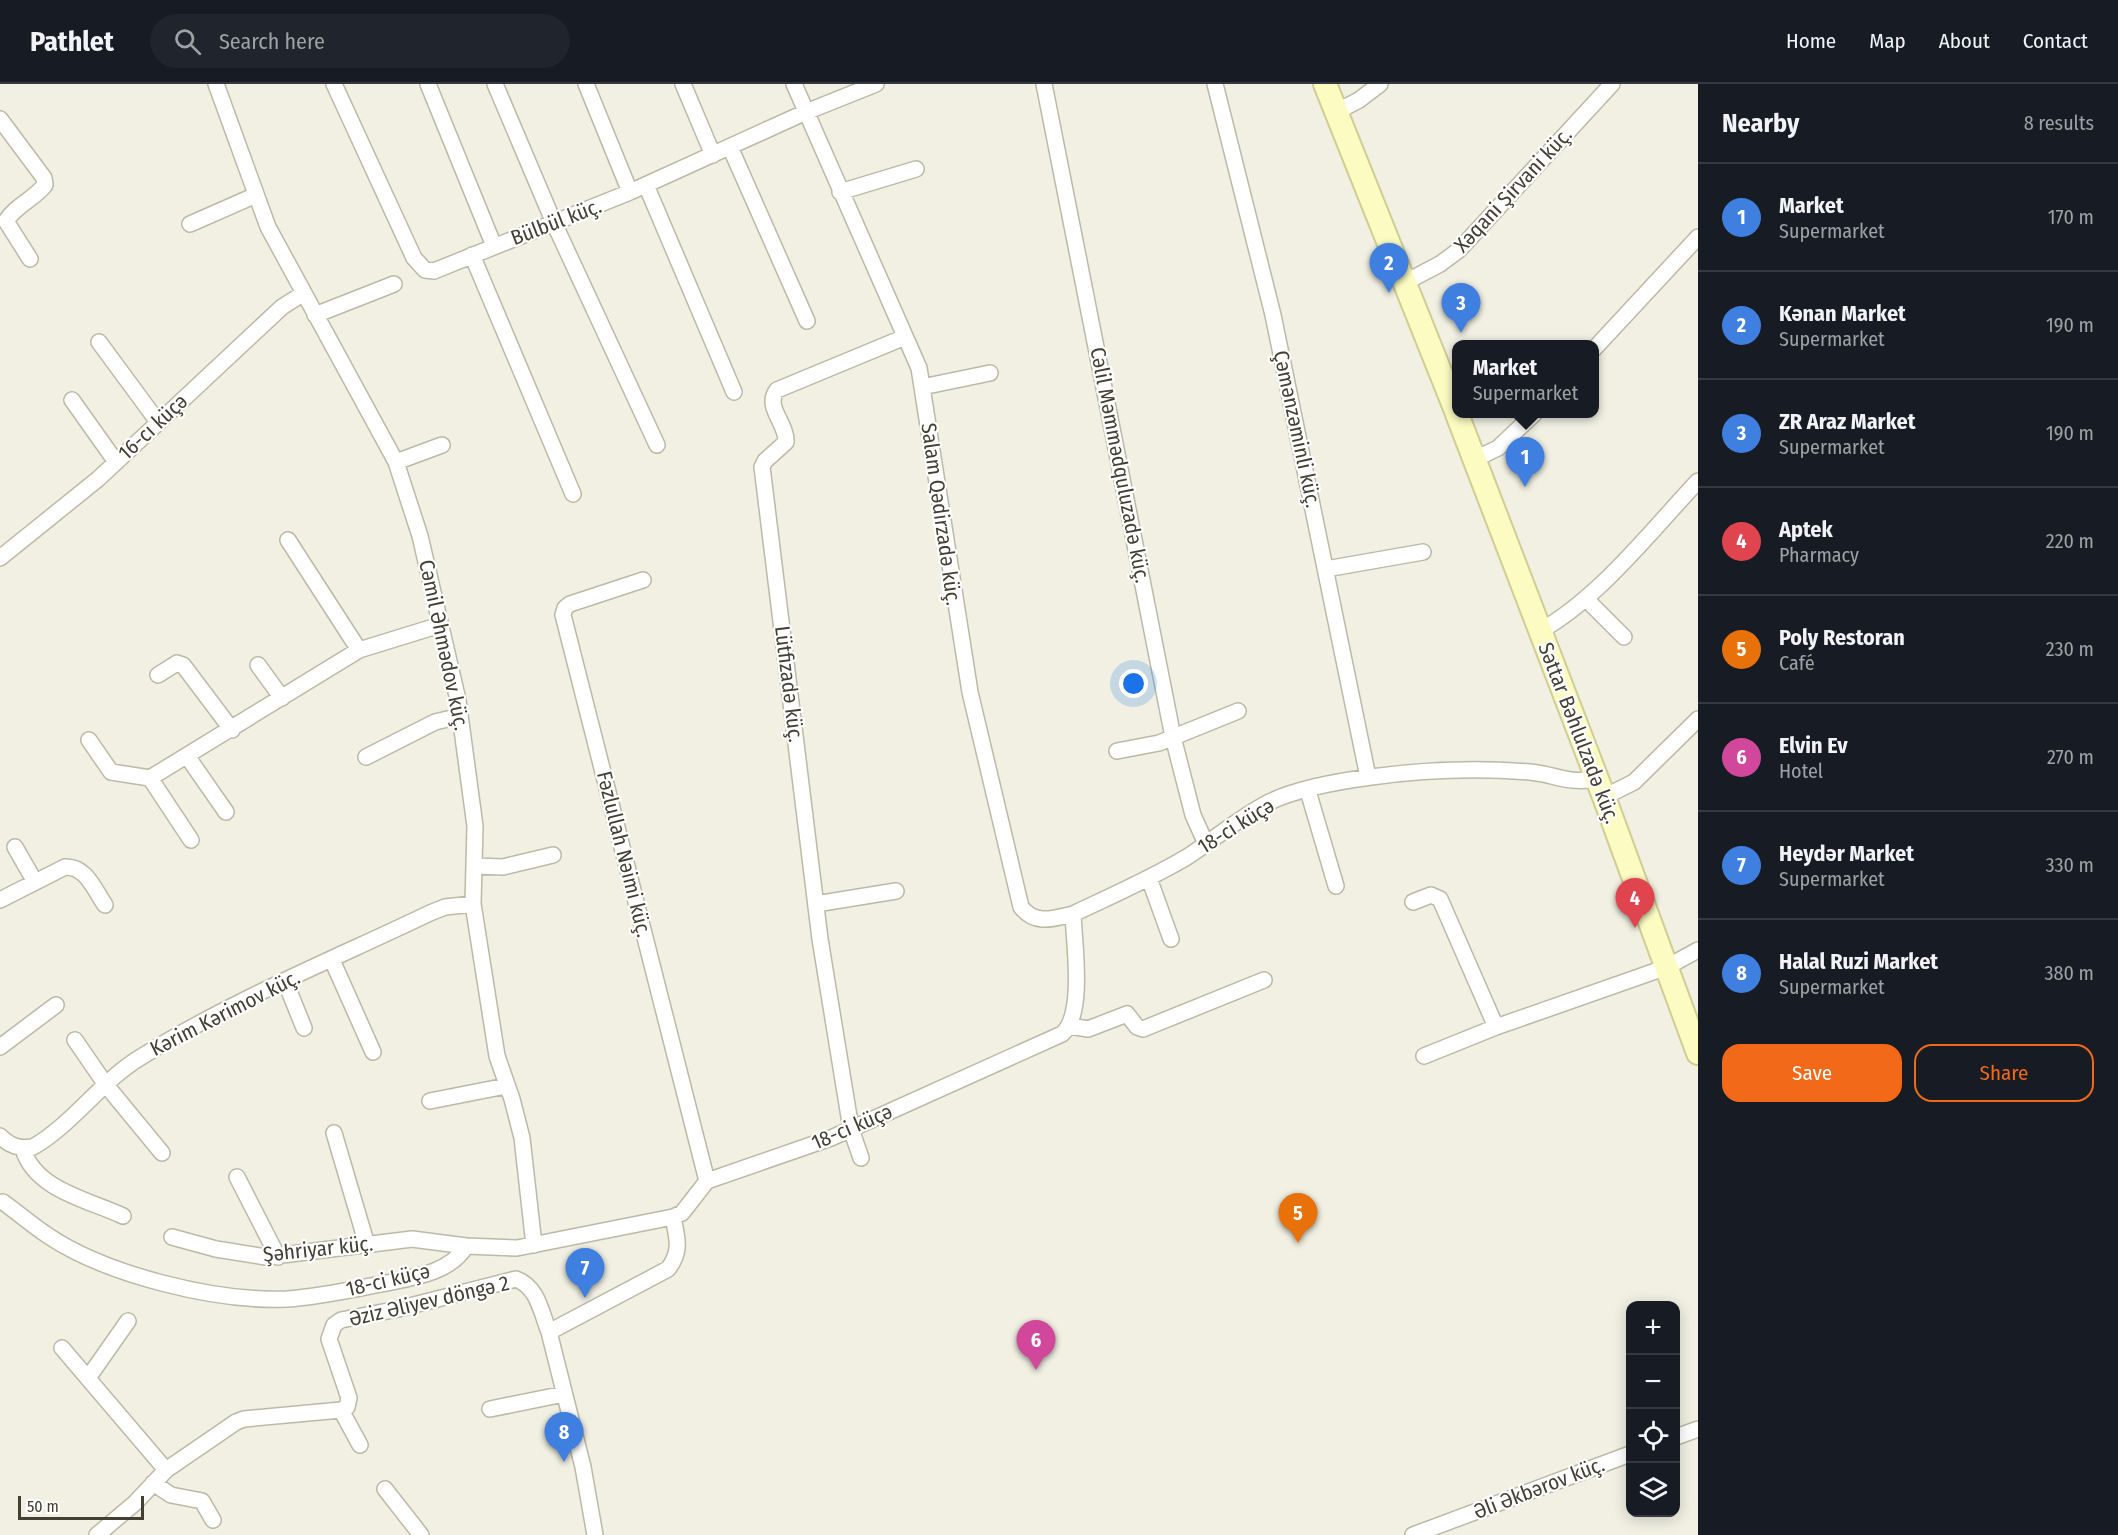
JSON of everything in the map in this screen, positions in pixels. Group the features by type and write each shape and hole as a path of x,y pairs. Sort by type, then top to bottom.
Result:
{"street":[{"name":"Cəmil Əhmədov küç.","path":"216,84 244,155 268,226 396,462 411,503 460,716 475,826 473,904 497,1056 512,1099 522,1138 534,1245"},
{"name":"Bülbül küç.","path":"334,84 419,266 434,271 630,192 806,112 876,84"},
{"path":"428,84 494,246"},
{"path":"495,84 554,223 657,445"},
{"path":"586,84 630,192"},
{"path":"682,84 713,155"},
{"name":"Salam Qədirzadə küç.","path":"794,84 916,360 970,692 1021,907 1036,919 1047,920 1073,914"},
{"name":"Cəlil Məmmədquluzadə küç.","path":"1044,84 1173,737 1193,815 1206,844"},
{"name":"Çəmənzəminli küç.","path":"1215,84 1273,315 1368,777"},
{"name":"Səttar Bəhlulzadə küç.","path":"1325,84 1452,400"},
{"path":"1336,112 1365,97 1380,84"},
{"name":"Xəqani Şirvani küç.","path":"1404,283 1440,264 1459,250 1612,84"},
{"path":"0,119 44,178 45,185 39,193 10,215 6,221 30,259"},
{"path":"730,147 807,321"},
{"path":"840,192 915,170"},
{"path":"646,185 734,392"},
{"path":"190,224 256,195"},
{"path":"1599,344 1698,237"},
{"path":"472,255 573,494"},
{"path":"315,315 394,284"},
{"name":"16-cı küçə","path":"0,558 57,514 282,307 304,293"},
{"name":"Lütfizadə küç.","path":"861,1158 851,1128 816,904 762,475 765,461 786,442 786,433 772,404 772,397 777,390 905,337"},
{"path":"99,342 158,422"},
{"path":"922,387 990,373"},
{"path":"72,400 116,462"},
{"name":"Səttar Bəhlulzadə küç.","path":"1459,418 1601,788 1698,1053"},
{"path":"1475,459 1498,448 1530,418"},
{"path":"396,462 442,445"},
{"path":"1540,631 1564,618 1586,599 1698,482"},
{"path":"288,540 359,650"},
{"path":"1326,569 1423,552"},
{"name":"Fəzlullah Nəimi küç.","path":"642,580 570,604 564,608 564,615 707,1181"},
{"path":"1586,599 1624,637"},
{"path":"89,740 111,772 150,778 232,730 359,650 440,625"},
{"path":"158,675 177,663 183,665 232,730"},
{"path":"258,664 282,698"},
{"path":"1117,751 1173,737 1238,711"},
{"path":"366,757 435,722 460,716"},
{"path":"1601,788 1634,782 1698,720"},
{"path":"187,756 226,812"},
{"name":"18-ci küçə","path":"1073,914 1149,878 1206,844 1262,806 1308,790 1368,777 1404,773 1502,771 1533,772 1601,788"},
{"path":"150,778 191,840"},
{"path":"1308,790 1336,886"},
{"path":"15,847 35,882"},
{"path":"475,866 502,867 553,855"},
{"path":"0,900 65,867 75,866 82,869 105,905"},
{"path":"1149,878 1171,939"},
{"path":"816,904 896,891"},
{"path":"1413,902 1431,895 1440,899 1496,1027"},
{"name":"Kərim Kərimov küç.","path":"23,1149 42,1142 106,1085 146,1054 285,981 430,913 445,907 473,904"},
{"path":"1073,914 1076,1007 1070,1026 1088,1029 1124,1014 1129,1016 1137,1027 1143,1029 1264,980"},
{"path":"1424,1056 1496,1027 1667,967 1698,950"},
{"path":"332,960 373,1052"},
{"path":"285,981 304,1028"},
{"path":"0,1047 56,1005"},
{"name":"18-ci küçə","path":"707,1181 851,1128 1062,1034 1070,1026"},
{"path":"75,1040 106,1085 162,1153"},
{"path":"430,1101 506,1086"},
{"path":"334,1133 367,1245"},
{"path":"0,1136 14,1146 23,1149 32,1168 63,1192 93,1202 123,1216"},
{"path":"237,1177 278,1257"},
{"path":"466,1246 499,1248 534,1245 673,1217 682,1213 707,1181"},
{"name":"18-ci küçə","path":"3,1202 49,1236 105,1264 155,1281 208,1292 252,1297 286,1299 424,1276 462,1252 466,1246"},
{"path":"595,1535 583,1467 549,1332 668,1269 678,1256 679,1249 673,1217"},
{"name":"Şəhriyar küç.","path":"172,1237 250,1256 278,1257 412,1239 466,1246"},
{"name":"Əziz Əliyev döngə 2","path":"341,1410 347,1407 349,1398 329,1339 334,1325 341,1320 398,1309 516,1279 526,1283 533,1291 549,1332"},
{"path":"88,1378 128,1321"},
{"path":"62,1348 165,1470"},
{"path":"490,1409 564,1394"},
{"path":"97,1535 135,1503 165,1470 244,1419 341,1410 360,1445"},
{"path":"1680,1436 1698,1429"},
{"name":"Əli Əkbərov küç.","path":"1413,1535 1626,1455"},
{"path":"153,1483 171,1496 202,1501 207,1506 213,1520"},
{"path":"385,1489 421,1535"}],"place":[{"name":"Kənan Market","path":"1389,293"},
{"name":"ZR Araz Market","path":"1461,333"},
{"name":"Market","path":"1525,487"},
{"name":"Aptek","path":"1635,928"},
{"name":"Poly Restoran","path":"1298,1243"},
{"name":"Heydər Market","path":"585,1298"},
{"name":"Elvin Ev","path":"1036,1370"},
{"name":"Halal Ruzi Market","path":"564,1462"}]}
